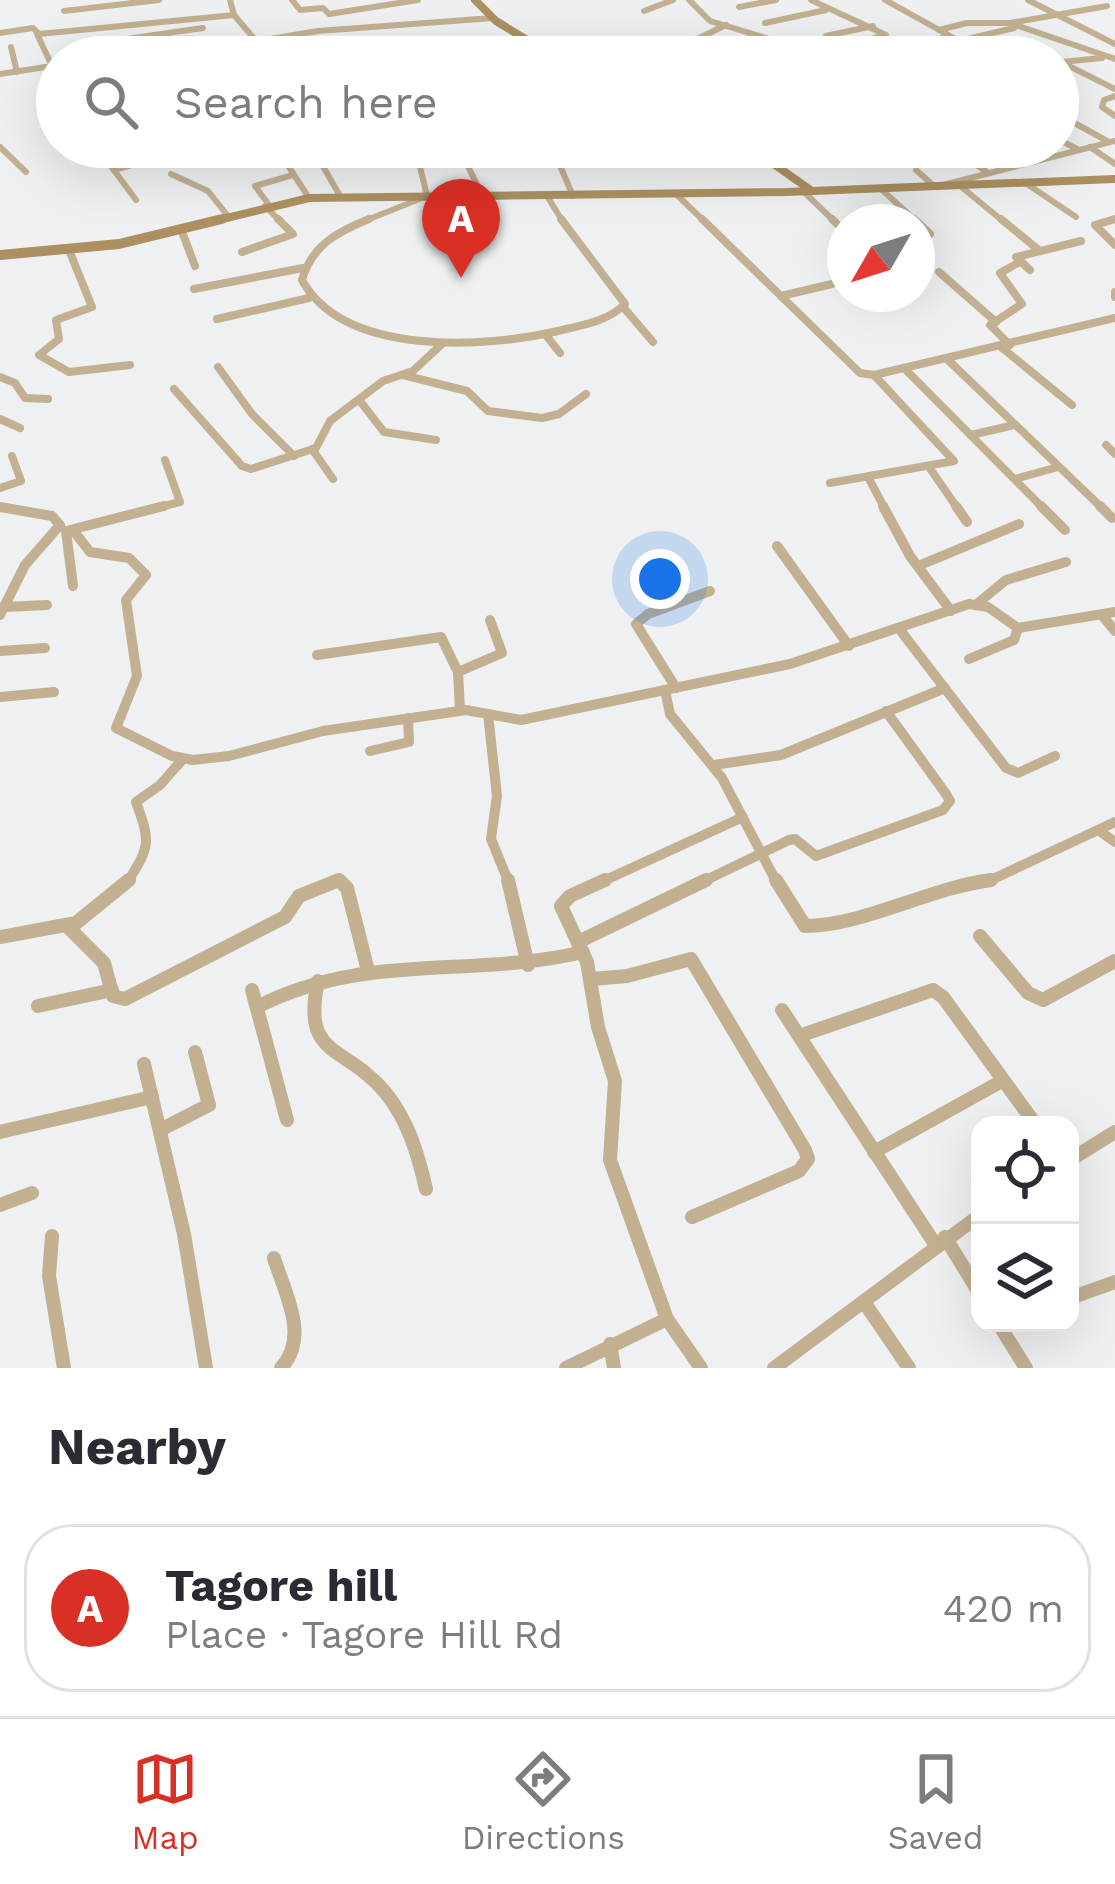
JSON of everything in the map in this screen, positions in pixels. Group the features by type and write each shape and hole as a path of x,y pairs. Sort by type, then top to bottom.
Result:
{"main road":[{"path":"475,0 521,36"},
{"path":"779,168 808,191"},
{"path":"0,254 69,250 308,198 677,195 1115,178"}],"street":[{"path":"87,0 87,10"},
{"path":"64,11 159,0"},
{"path":"230,0 234,15 253,36"},
{"path":"292,0 300,10 322,8 329,14 418,0"},
{"path":"644,10 673,0"},
{"path":"689,0 708,19 760,36"},
{"path":"739,7 776,0"},
{"path":"811,0 827,10"},
{"path":"885,0 951,36"},
{"path":"1028,0 1115,44"},
{"path":"976,36 1054,14 1110,8"},
{"path":"765,22 827,10 857,15 886,35 882,36"},
{"path":"0,33 32,28 37,34 106,32 234,15"},
{"path":"289,36 493,18"},
{"path":"179,21 180,31"},
{"path":"939,29 967,23 1012,25 1048,36"},
{"path":"701,36 727,26"},
{"path":"826,36 874,26"},
{"path":"143,36 203,28"},
{"path":"944,36 948,34"},
{"path":"11,47 17,72"},
{"path":"1079,47 1102,58"},
{"path":"1079,60 1115,59"},
{"path":"0,74 36,68"},
{"path":"1079,73 1115,93 1102,107 1115,116"},
{"path":"1079,125 1112,142"},
{"path":"1079,150 1112,142"},
{"path":"0,147 26,172"},
{"path":"1090,147 1115,164"},
{"path":"121,168 114,170 136,200"},
{"path":"288,168 308,198"},
{"path":"324,168 340,196"},
{"path":"194,289 303,268 317,250 352,226 427,196 420,168"},
{"path":"469,168 484,196"},
{"path":"563,168 573,196"},
{"path":"980,168 986,172"},
{"path":"916,170 939,186 1003,168"},
{"path":"171,174 208,190 228,215"},
{"path":"242,252 293,235 255,186 293,175"},
{"path":"1024,182 1076,217"},
{"path":"959,185 1040,251"},
{"path":"880,188 897,204"},
{"path":"808,191 827,213"},
{"path":"677,195 855,369 874,375 954,458 950,464 830,483"},
{"path":"548,196 652,342"},
{"path":"1115,219 1094,225 1115,245"},
{"path":"181,229 195,266"},
{"path":"1030,270 1016,257 1081,241"},
{"path":"69,250 92,307 56,320 59,339 39,355 47,365 67,374 130,365"},
{"path":"1018,263 1000,273 1022,304 990,328 1072,405"},
{"path":"303,268 309,298"},
{"path":"939,272 996,322"},
{"path":"781,296 827,285"},
{"path":"218,319 309,298 397,337 487,345 545,334 624,308"},
{"path":"874,375 1115,318"},
{"path":"545,334 560,353"},
{"path":"174,388 246,468 312,449 324,425 382,381 403,375 434,356 442,343"},
{"path":"946,358 1112,518"},
{"path":"218,367 252,414 294,456"},
{"path":"904,368 1065,530"},
{"path":"403,375 467,391 480,408 493,413 520,412 542,418 586,394"},
{"path":"0,377 15,383 25,398 48,399"},
{"path":"360,401 384,432 436,440"},
{"path":"0,419 20,428"},
{"path":"971,435 1014,424"},
{"path":"1106,445 1115,454"},
{"path":"312,449 334,479"},
{"path":"0,488 21,481 12,456"},
{"path":"2,611 25,565 66,530 180,502 165,460"},
{"path":"929,467 968,522"},
{"path":"1015,479 1058,467"},
{"path":"868,478 918,566 951,611"},
{"path":"0,507 52,516 90,553 129,558 144,570 143,580 125,600 137,676 116,728 183,759 230,756 323,731 460,710 521,720 790,664 978,603 1006,580 1066,562"},
{"path":"918,566 1019,524"},
{"path":"66,530 74,586"},
{"path":"777,546 849,646"},
{"path":"710,591 649,614 636,624 670,689 670,714 714,765 795,917 816,927 949,885 991,880 1115,822"},
{"path":"978,603 1018,628 1108,614 1115,631"},
{"path":"2,611 47,605"},
{"path":"458,672 500,657 490,620"},
{"path":"969,659 1014,640 1018,628"},
{"path":"900,630 1011,772 1055,755"},
{"path":"317,655 441,638 458,672 460,710"},
{"path":"0,651 45,648"},
{"path":"714,765 781,755 945,688"},
{"path":"0,697 54,692"},
{"path":"257,1006 368,967 528,965 581,947 795,839 816,856 948,806 946,794 886,711"},
{"path":"488,714 496,796 491,839 514,896 528,965"},
{"path":"370,751 410,742 408,718"},
{"path":"0,937 67,926 90,915 141,867 148,834 136,802 160,785 183,759"},
{"path":"701,1368 667,1319 610,1160 615,1081 598,1027 592,979 561,906 570,896 743,817"},
{"path":"1098,830 1115,842"},
{"path":"67,926 104,963 118,1000 125,999 285,916 299,896 333,880 347,888 368,967"},
{"path":"980,936 1035,998 1051,998 1115,961"},
{"path":"592,979 627,976 677,959 692,959 806,1150 808,1160 799,1171 692,1216"},
{"path":"318,981 311,1016 314,1032 320,1043 367,1073 396,1108 417,1144 426,1189"},
{"path":"38,1006 112,990"},
{"path":"252,990 287,1120"},
{"path":"799,1036 933,990 944,998 1029,1116"},
{"path":"782,1010 874,1152 971,1282"},
{"path":"160,1130 209,1105 195,1052"},
{"path":"145,1064 184,1234 206,1368"},
{"path":"874,1152 1002,1081"},
{"path":"0,1132 152,1097"},
{"path":"1079,1154 1115,1132"},
{"path":"0,1205 32,1193"},
{"path":"774,1368 971,1221"},
{"path":"52,1236 49,1276 64,1368"},
{"path":"274,1258 297,1335 294,1354 281,1368"},
{"path":"1079,1295 1115,1282"},
{"path":"864,1302 909,1368"},
{"path":"566,1368 667,1319"},
{"path":"1004,1332 1026,1368"},
{"path":"610,1344 614,1368"}],"place":[{"name":"Tagore hill","path":"461,278"}]}
